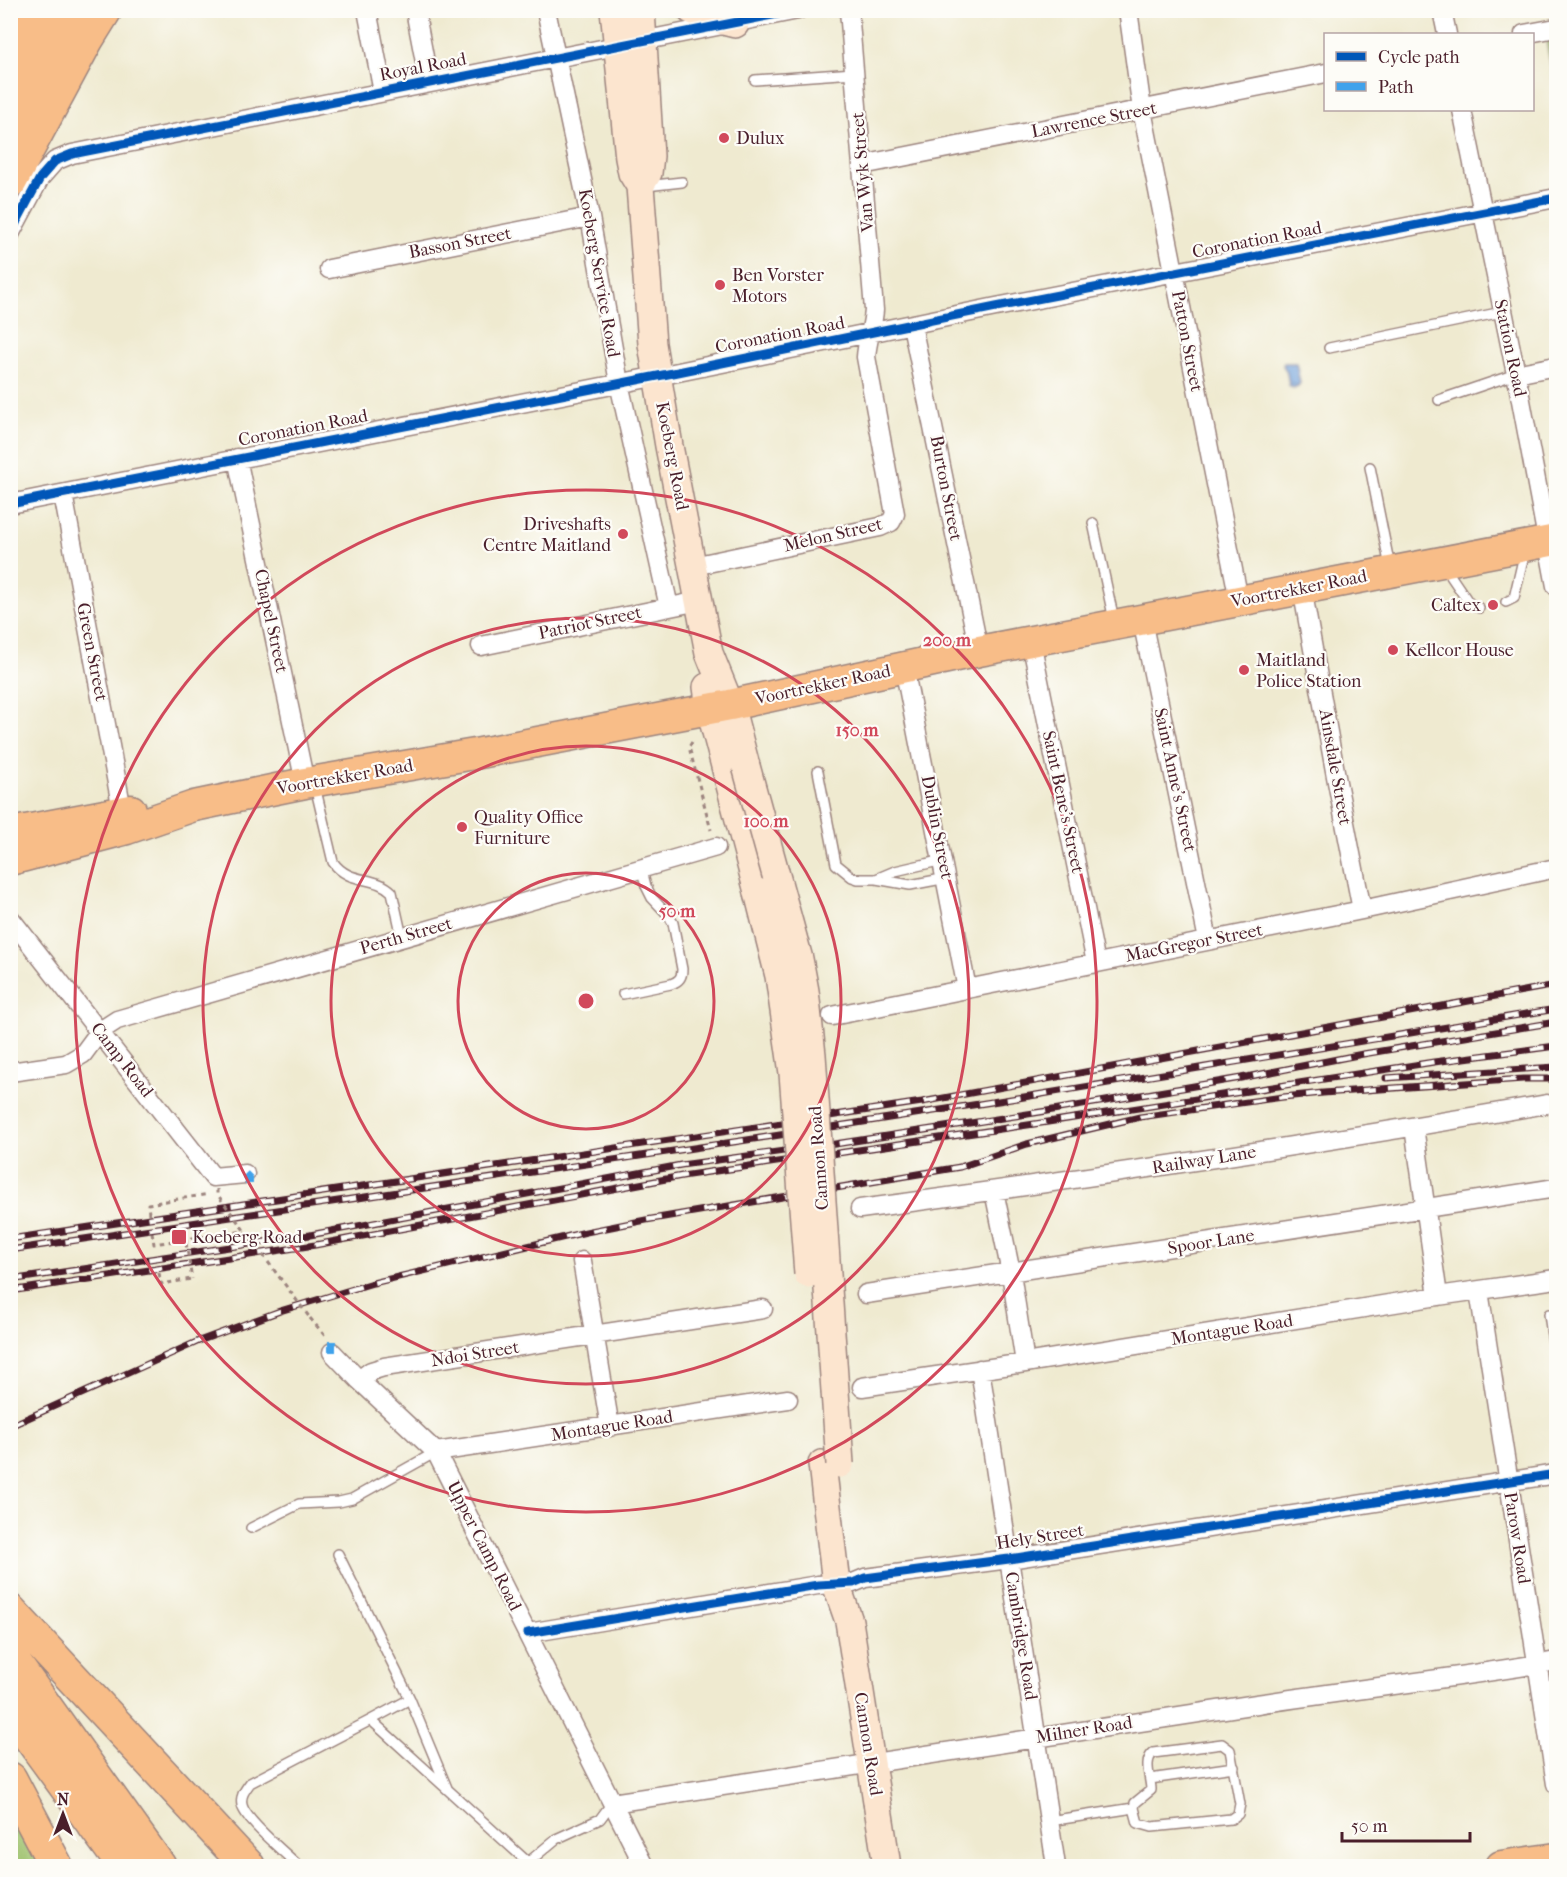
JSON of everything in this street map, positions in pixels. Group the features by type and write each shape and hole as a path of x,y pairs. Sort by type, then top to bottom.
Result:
{"highway":[{"path":"10,63 35,10"},
{"path":"10,76 55,10"},
{"path":"11,120 67,10"},
{"path":"10,182 105,10"},
{"path":"10,1611 248,1866"},
{"path":"10,1657 159,1866"},
{"path":"10,1710 124,1866"},
{"path":"10,1779 56,1866"}],"main road":[{"name":"Koeberg Road","path":"614,10 630,44"},
{"name":"Koeberg Road","path":"641,10 630,44 629,158 632,173 640,186 657,376 720,707"},
{"path":"691,10 735,24"},
{"name":"Voortrekker Road","path":"10,860 127,829 194,806 310,782 475,754 720,707 979,651 1544,542"},
{"name":"Cannon Road","path":"720,707 736,769 787,1022 794,1072 844,1584 887,1866"},
{"name":"Voortrekker Road","path":"10,833 122,810 194,806"},
{"path":"1501,1866 1557,1858"}],"street":[{"path":"367,10 383,92"},
{"path":"415,10 429,83"},
{"name":"Koeberg Service Road","path":"546,10 590,217 619,383 669,606"},
{"name":"Royal Road","path":"10,234 40,178 55,161 72,154 555,57 735,24 763,14 798,10"},
{"name":"Van Wyk Street","path":"849,10 874,310 870,334"},
{"name":"Patton Street","path":"1128,10 1142,110 1239,600"},
{"path":"1442,10 1447,33"},
{"path":"1530,33 1557,28"},
{"name":"Lawrence Street","path":"862,165 1324,73"},
{"name":"Station Road","path":"1462,111 1516,374 1544,542 1557,586"},
{"name":"Coronation Road","path":"10,504 996,307 1557,198"},
{"name":"Basson Street","path":"329,269 590,217"},
{"name":"Burton Street","path":"912,325 979,651"},
{"name":"Melon Street","path":"693,566 880,527 891,522 896,514 866,357 870,334"},
{"path":"1516,374 1557,366"},
{"name":"Chapel Street","path":"237,458 310,782"},
{"name":"Green Street","path":"63,494 122,810"},
{"name":"Ainsdale Street","path":"1302,588 1362,910"},
{"name":"Patriot Street","path":"481,646 699,601"},
{"name":"Saint Anne's Street","path":"1129,623 1208,940"},
{"name":"Saint Bene's Street","path":"1031,641 1096,963"},
{"name":"Dublin Street","path":"904,667 968,989"},
{"name":"Perth Street","path":"100,1031 117,1020 641,867 714,841"},
{"name":"MacGregor Street","path":"832,1016 1362,910 1557,868"},
{"name":"Camp Road","path":"10,918 213,1177 245,1174"},
{"path":"10,1072 66,1064 83,1054 100,1031"},
{"name":"Railway Lane","path":"860,1209 994,1191 1414,1127 1546,1104"},
{"path":"1414,1127 1438,1296"},
{"name":"Spoor Lane","path":"866,1294 1557,1188"},
{"path":"994,1191 1011,1273 1025,1364"},
{"path":"582,1261 610,1427"},
{"name":"Montague Road","path":"862,1387 1025,1364 1438,1296 1557,1279"},
{"name":"Parow Road","path":"1479,1291 1557,1784"},
{"name":"Ndoi Street","path":"359,1380 371,1371 384,1367 764,1309"},
{"name":"Upper Camp Road","path":"330,1345 359,1380 436,1452 644,1866"},
{"name":"Cambridge Road","path":"980,1369 1056,1866"},
{"name":"Montague Road","path":"436,1452 788,1399"},
{"name":"Hely Street","path":"528,1633 806,1587 844,1584 865,1578 1009,1559 1557,1474"},
{"name":"Milner Road","path":"612,1803 871,1765 1036,1737 1557,1661"}],"lane":[{"path":"755,80 854,73"},
{"path":"640,186 681,182"},
{"path":"1329,348 1502,312"},
{"path":"1439,400 1516,374"},
{"path":"1370,467 1391,571"},
{"path":"1093,523 1129,623"},
{"path":"1506,602 1514,598 1544,542"},
{"path":"1441,562 1469,603 1479,608"},
{"path":"818,771 836,864 852,877 910,885 945,869"},
{"path":"310,782 333,862 339,871 351,878 386,887 392,892 402,937"},
{"path":"623,994 671,984 679,981 682,976 673,923 652,898 641,867"},
{"path":"876,879 895,871 945,869"},
{"path":"1549,1314 1557,1364"},
{"path":"250,1528 299,1504 339,1502 352,1498 436,1452"},
{"path":"338,1554 410,1699 448,1790"},
{"path":"299,1866 247,1816 242,1803 243,1791 250,1783 410,1699"},
{"path":"370,1720 528,1865 556,1839 600,1819 612,1803"},
{"path":"1224,1744 1230,1750 1234,1767 1240,1804 1238,1814 1231,1819 1152,1827 1138,1823 1134,1809 1135,1803 1151,1790 1150,1779 1147,1760 1153,1753 1224,1744"},
{"path":"1150,1779 1234,1767"},
{"path":"1049,1821 1134,1809"}],"path":[{"path":"692,742 689,747 714,841"},
{"path":"217,1189 217,1194 330,1345"},
{"path":"149,1214 148,1204 217,1194"},
{"path":"152,1232 154,1244 245,1231"},
{"path":"159,1273 160,1284 192,1279 186,1239"}],"green space":[{"path":"1556,38 1556,93 1546,40"},
{"path":"11,1798 47,1866 11,1866"}],"water":[{"path":"1284,363 1296,363 1300,383 1298,386 1293,388 1289,385"}],"railway":[{"path":"10,1239 922,1102 1556,985"},
{"path":"10,1250 1024,1097 1556,1009"},
{"path":"10,1280 310,1235 681,1165 1047,1111 1556,1022"},
{"path":"10,1291 315,1245 682,1176 1434,1062 1556,1046"},
{"path":"1386,1078 1556,1067"},
{"path":"10,1426 199,1341 280,1311 373,1283 586,1232 960,1167 1027,1144 1140,1117 1323,1093 1523,1079 1556,1079"}],"marked path":[{"path":"245,1174 249,1178 249,1184"},
{"path":"332,1341 332,1352"}],"cycle path":[{"path":"10,234 40,178 55,161 72,154 798,10"},
{"path":"10,504 996,307 1556,198"},
{"path":"528,1633 818,1585 853,1583 865,1578 1009,1559 1556,1474"}],"place":[{"name":"Dulux","path":"724,138"},
{"name":"Ben Vorster Motors","path":"720,285"},
{"name":"Driveshafts Centre Maitland","path":"623,534"},
{"name":"Caltex","path":"1493,605"},
{"name":"Kellcor House","path":"1393,650"},
{"name":"Maitland Police Station","path":"1244,670"},
{"name":"Quality Office Furniture","path":"462,827"},
{"name":"Koeberg Road","path":"179,1237"}]}
